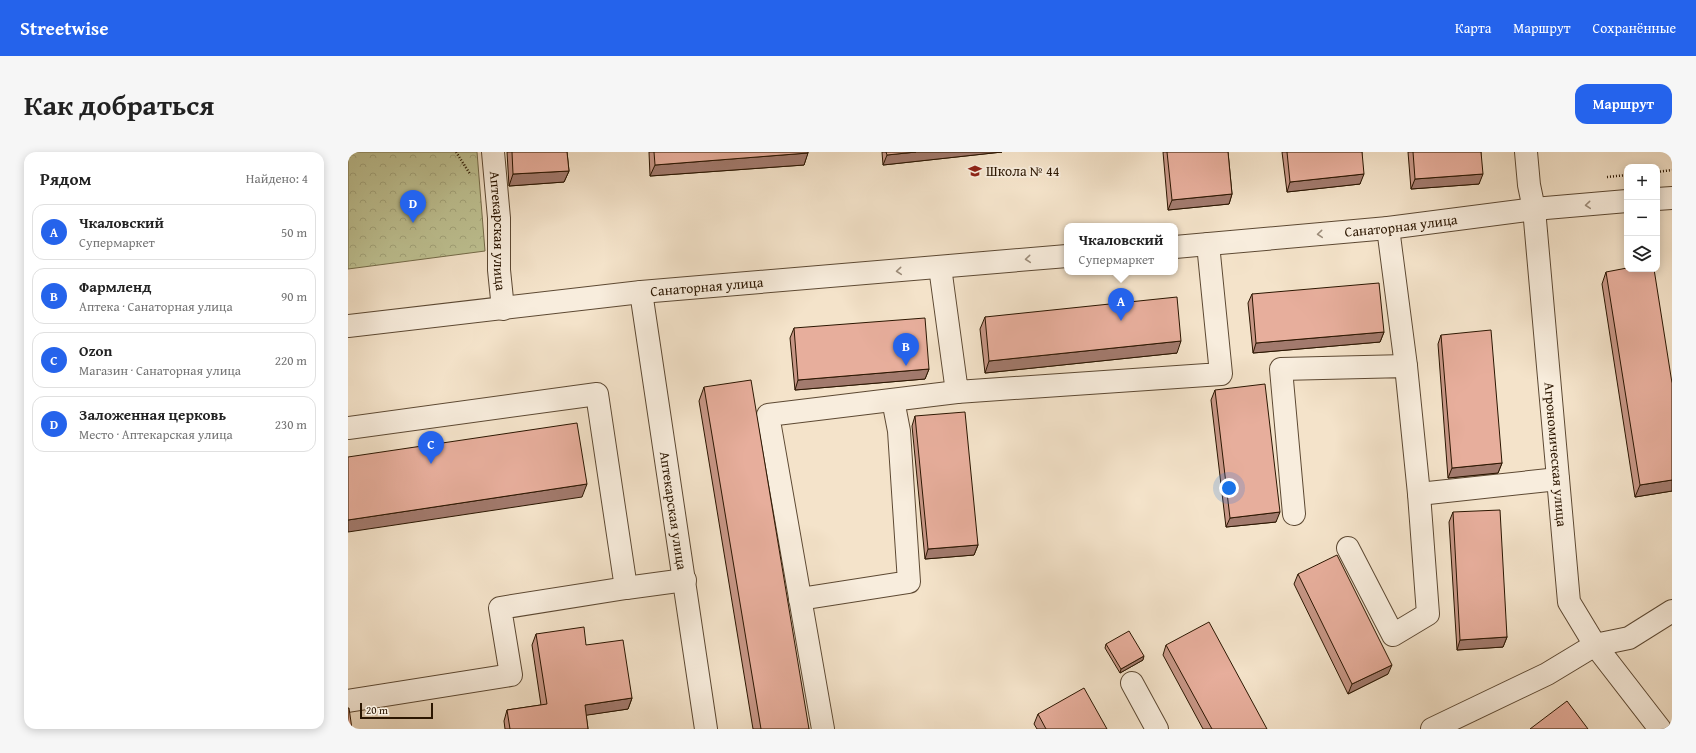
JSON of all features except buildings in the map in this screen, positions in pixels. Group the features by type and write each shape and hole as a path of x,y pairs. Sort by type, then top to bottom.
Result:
{"street":[{"name":"Аптекарская улица","path":"493,152 499,218 499,270 503,309"},
{"name":"Агрономическая улица","path":"1526,152 1528,185 1534,209 1570,602 1595,645 1660,729"},
{"path":"1660,199 1672,198"},
{"name":"Санаторная улица","path":"1178,246 1388,228 1534,209 1624,201"},
{"path":"1348,548 1392,635 1428,614 1419,494 1406,366 1388,228"},
{"path":"823,729 768,415 957,392 1221,374 1208,244"},
{"name":"Санаторная улица","path":"348,326 640,292 1064,256"},
{"path":"940,267 957,392"},
{"name":"Аптекарская улица","path":"640,292 685,580 706,729"},
{"path":"1294,514 1281,369 1406,366"},
{"path":"348,428 597,394 626,588"},
{"path":"800,599 909,582 899,431 893,400"},
{"path":"1419,494 1558,479"},
{"path":"348,701 510,676 500,608 685,580"},
{"path":"1432,729 1547,674 1595,645 1629,638 1672,611"},
{"path":"1132,683 1157,729"}],"path":[{"path":"1660,172 1672,170"}],"green space":[{"path":"348,152 477,152 485,251 348,269"}],"place":[{"name":"Школа № 44","path":"975,171"},
{"name":"Заложенная церковь","path":"413,223"},
{"name":"Чкаловский","path":"1121,321"},
{"name":"Фармленд","path":"906,366"},
{"name":"Ozon","path":"431,464"}]}
